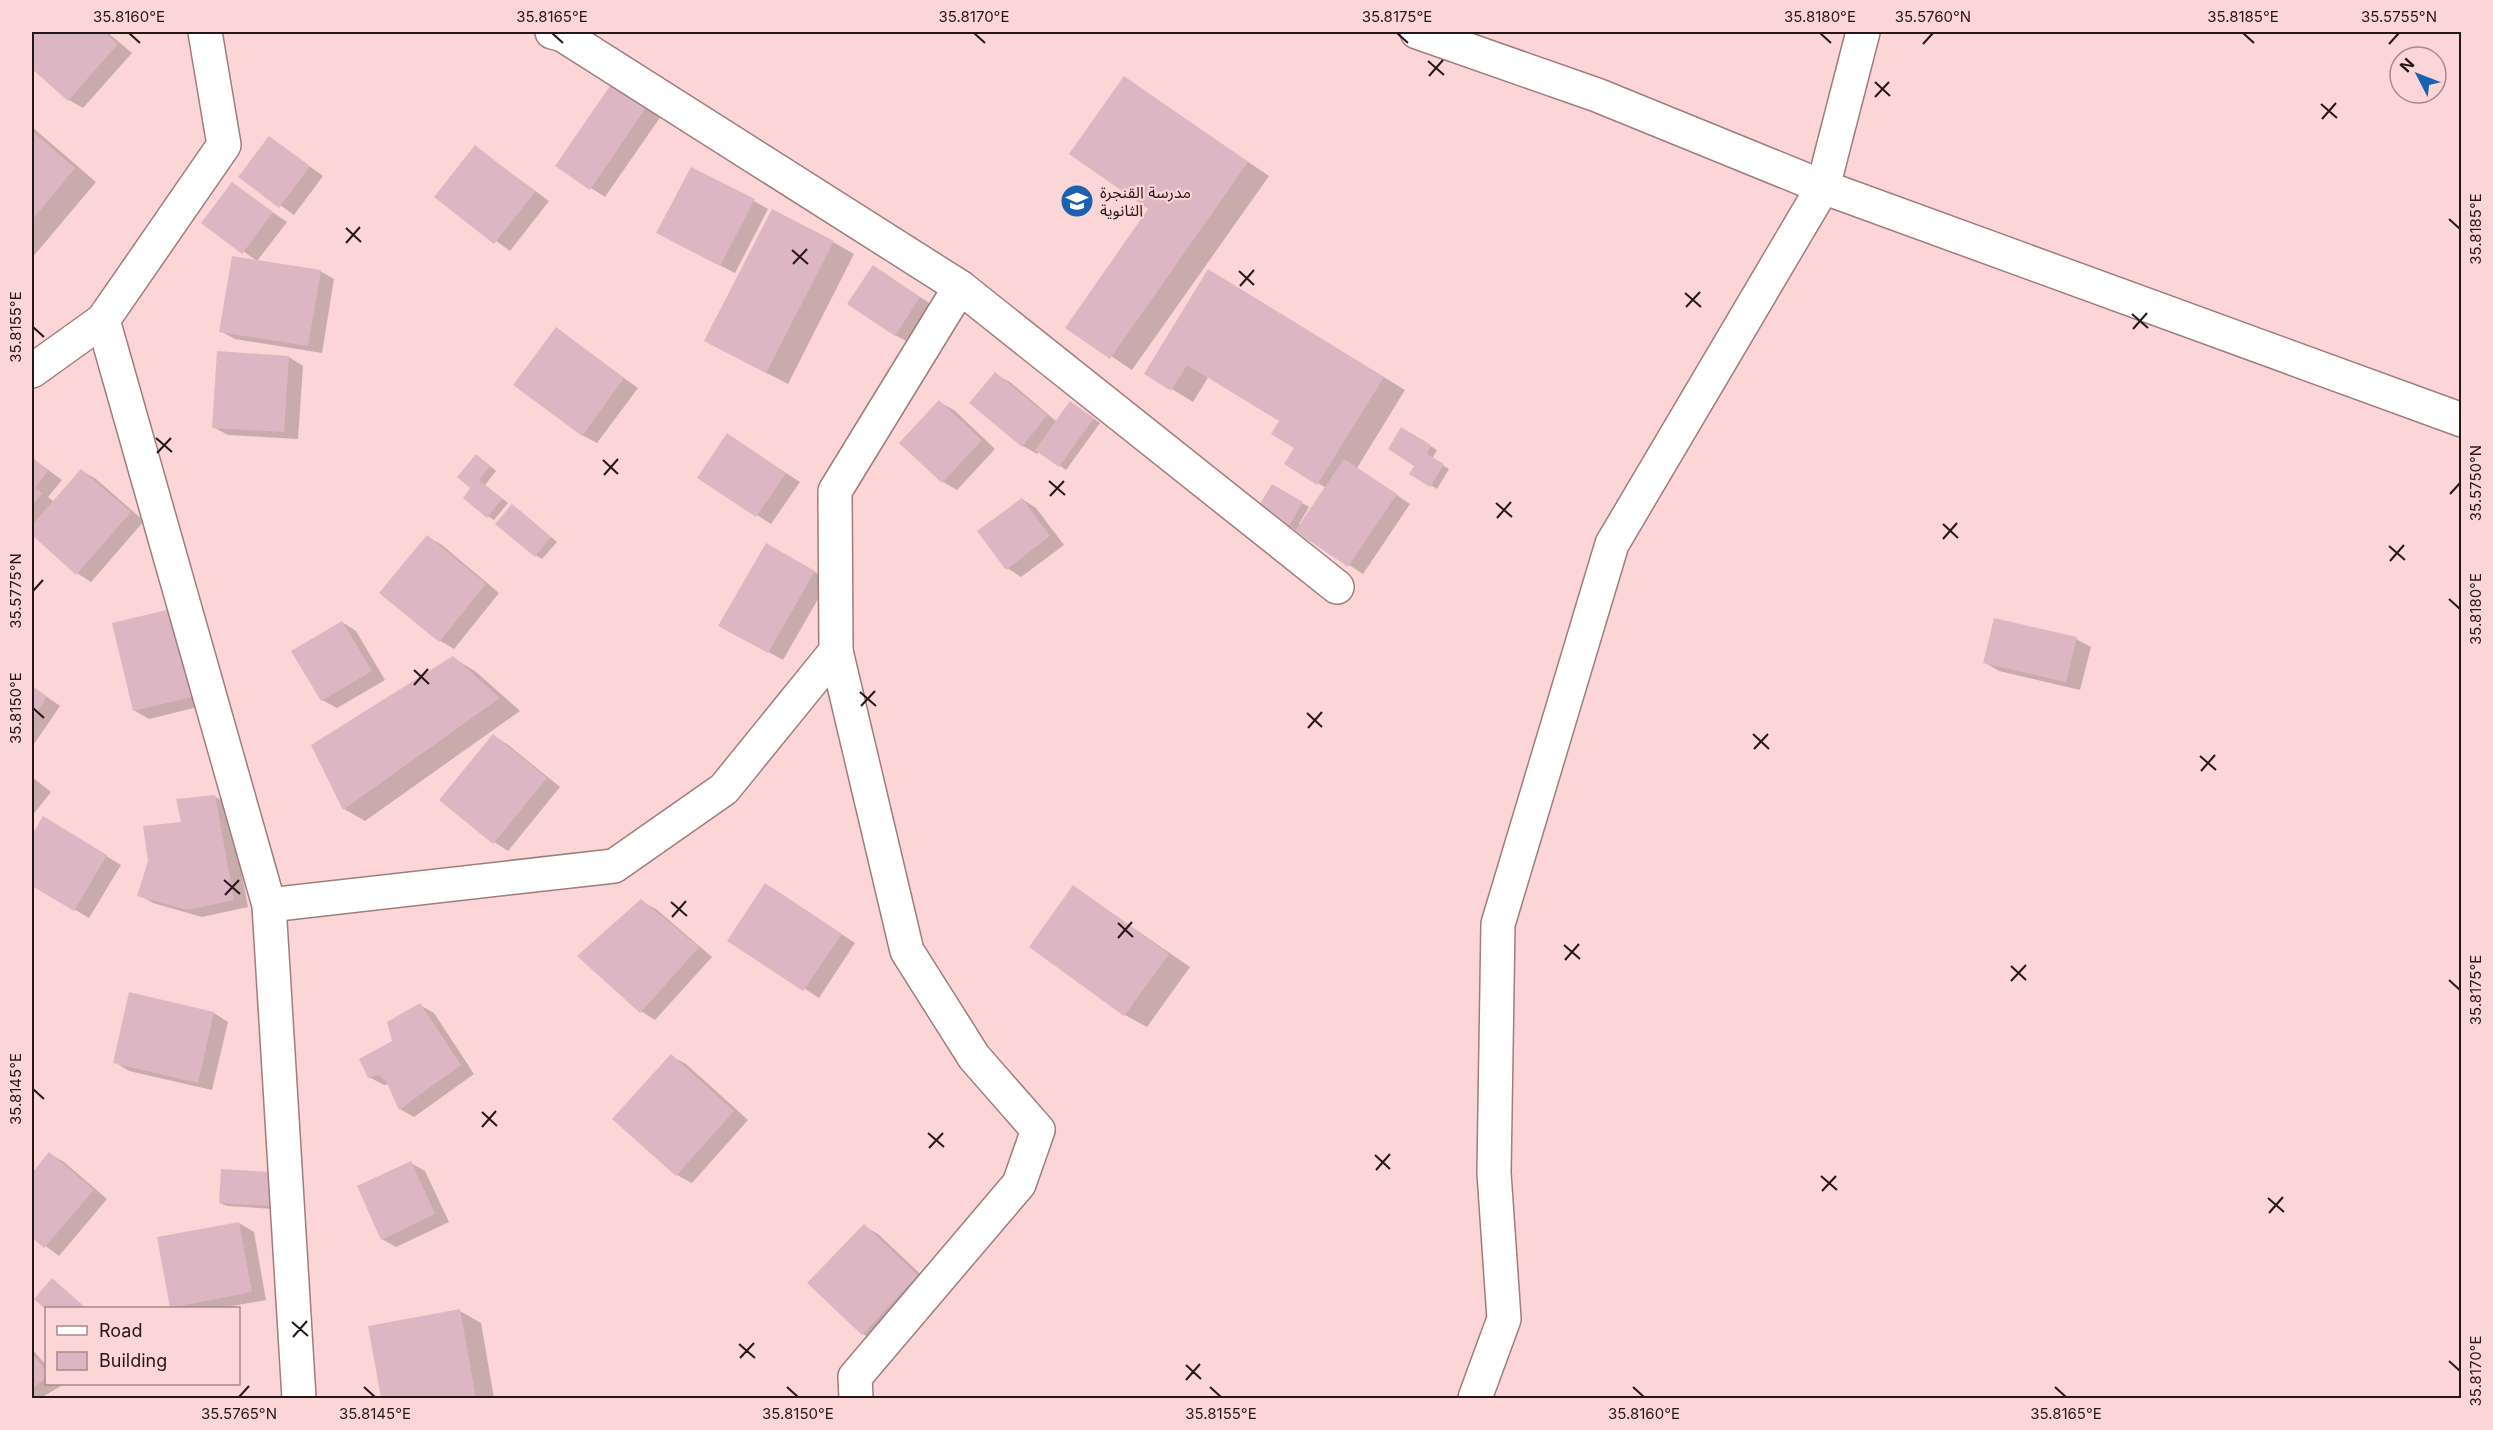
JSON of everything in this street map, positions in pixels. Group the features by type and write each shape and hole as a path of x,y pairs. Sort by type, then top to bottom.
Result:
{"street":[{"path":"32,371 103,320 224,145 205,32"},
{"path":"552,32 573,41 960,287 1337,587"},
{"path":"1417,32 1597,94 1822,187 2462,420"},
{"path":"1475,1398 1504,1319 1494,1173 1498,924 1612,544 1822,187 1863,32"},
{"path":"856,1398 855,1377 1019,1184 1038,1130 974,1057 907,951 836,651 835,491 960,287"},
{"path":"103,320 268,905 299,1398"},
{"path":"268,905 614,866 724,789 836,651"}],"building":[{"path":"35,32 104,32 118,44 68,101 32,69 32,35"},
{"path":"1124,76 1248,162 1110,359 1065,328 1148,209 1069,154"},
{"path":"612,83 647,106 590,190 555,166"},
{"path":"32,131 75,168 32,220"},
{"path":"269,136 310,166 279,208 238,177"},
{"path":"475,145 535,192 494,244 434,197"},
{"path":"691,167 755,199 720,266 656,233"},
{"path":"232,182 273,212 242,254 201,223"},
{"path":"772,209 834,241 766,373 704,341"},
{"path":"232,256 321,270 308,346 219,332"},
{"path":"873,265 920,297 895,336 847,304"},
{"path":"1208,269 1384,377 1317,485 1284,464 1294,448 1271,434 1279,421 1187,365 1171,391 1144,374"},
{"path":"556,327 624,378 582,436 513,385"},
{"path":"217,351 289,356 284,432 212,428"},
{"path":"995,372 1047,415 1022,447 969,403"},
{"path":"939,400 982,440 942,483 899,443"},
{"path":"1070,401 1094,418 1059,467 1035,450"},
{"path":"1401,427 1431,445 1427,454 1444,464 1430,487 1409,474 1414,466 1388,449"},
{"path":"727,433 786,473 756,517 697,478"},
{"path":"476,454 490,466 479,480 502,499 487,518 463,498 470,488 457,477"},
{"path":"32,457 48,471 35,488 42,493 32,506"},
{"path":"1344,459 1397,494 1348,567 1295,531"},
{"path":"81,469 131,512 76,575 32,535 32,525"},
{"path":"1272,484 1303,502 1289,526 1258,507"},
{"path":"1022,498 1050,536 1006,570 977,531"},
{"path":"512,504 551,537 535,557 495,524"},
{"path":"427,535 486,584 439,642 379,593"},
{"path":"766,543 815,571 768,653 718,626"},
{"path":"171,609 192,697 133,711 112,623"},
{"path":"1994,618 2077,637 2066,682 1983,663"},
{"path":"342,621 372,671 321,701 291,651"},
{"path":"453,656 500,698 343,810 311,745"},
{"path":"32,686 47,697 32,719"},
{"path":"493,734 547,778 493,844 439,800"},
{"path":"215,795 234,900 187,910 137,896 148,861 143,826 181,822 176,799"},
{"path":"43,816 107,855 74,911 32,886 32,835"},
{"path":"765,883 842,934 803,991 727,941"},
{"path":"1073,885 1169,954 1124,1016 1029,947"},
{"path":"641,899 699,947 640,1013 577,956"},
{"path":"129,992 214,1012 198,1083 113,1063"},
{"path":"420,1003 461,1065 399,1110 386,1081 378,1075 368,1078 359,1059 392,1041 387,1022"},
{"path":"671,1054 734,1111 676,1176 612,1119"},
{"path":"49,1152 94,1190 44,1248 32,1238 32,1173"},
{"path":"411,1161 435,1214 381,1240 357,1186"},
{"path":"221,1169 271,1172 269,1206 219,1203"},
{"path":"239,1222 252,1292 170,1307 157,1237"},
{"path":"864,1224 918,1275 862,1335 807,1283"},
{"path":"52,1278 85,1307 45,1307 45,1309 34,1299"},
{"path":"460,1309 476,1398 381,1398 368,1326"},
{"path":"32,1354 45,1369 45,1379 32,1388"}],"place":[{"name":"مدرسة القنجرة الثانوية","path":"1077,201"}]}
